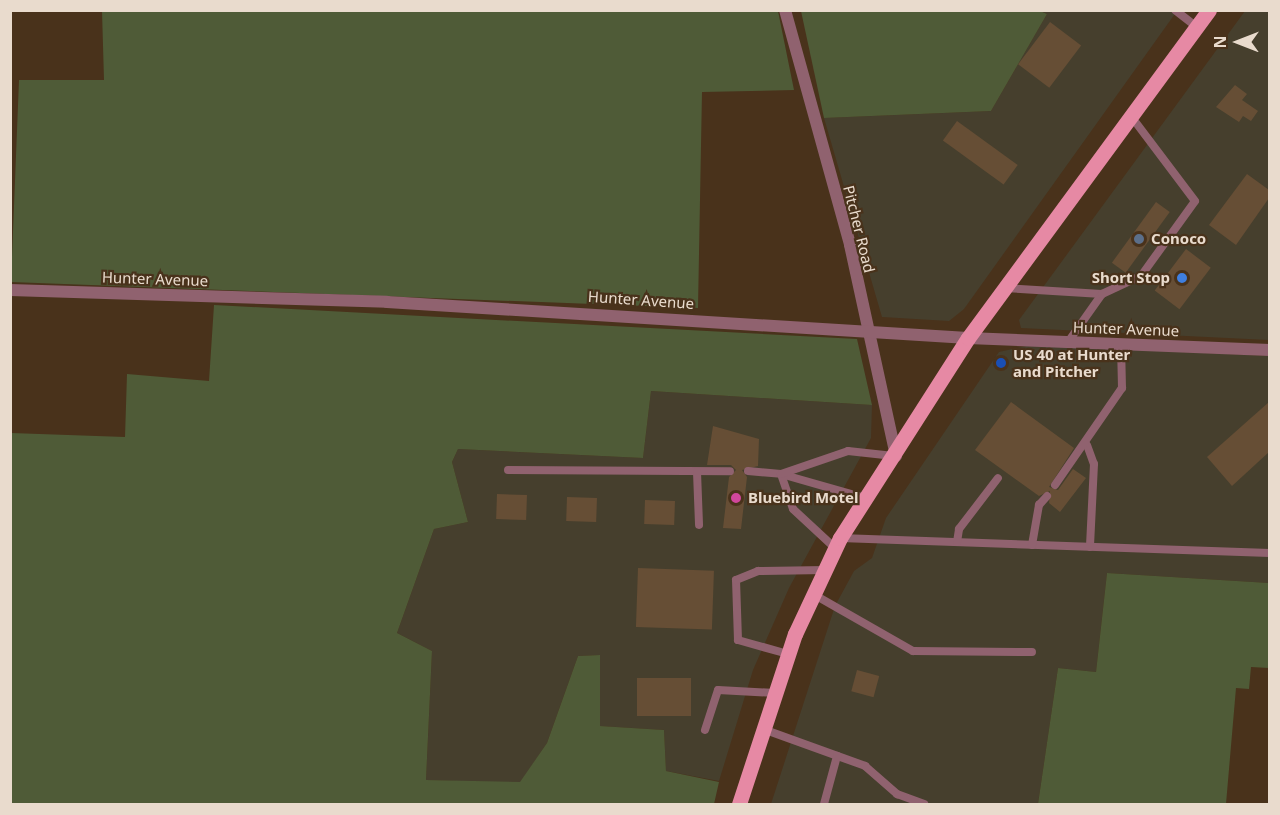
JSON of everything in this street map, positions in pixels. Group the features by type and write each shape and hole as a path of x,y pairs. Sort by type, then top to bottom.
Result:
{"main road":[{"path":"740,804 788,654 813,594 838,543 865,498 896,456 968,338 1209,10"}],"street":[{"name":"Pitcher Road","path":"785,10 867,330 896,456"},
{"name":"Hunter Avenue","path":"10,290 387,302 968,338 1269,350"}],"lane":[{"path":"1175,10 1197,27"},
{"path":"1004,288 1102,294 1141,276 1195,201 1131,116"},
{"path":"1068,342 1102,294"},
{"path":"1055,485 1087,445 1122,388 1121,344"},
{"path":"1087,445 1094,464 1090,547"},
{"path":"781,474 848,451 896,456"},
{"path":"508,470 730,471"},
{"path":"748,471 781,474 865,498"},
{"path":"697,472 699,525"},
{"path":"781,474 793,509 838,543 957,542 1269,553"},
{"path":"957,542 959,530 998,478"},
{"path":"1032,544 1039,505 1047,496"},
{"path":"788,654 738,640 736,580 758,571 825,570"},
{"path":"813,594 913,651 1032,652"},
{"path":"705,730 718,690 775,693"},
{"path":"763,729 865,766 897,794 924,804"},
{"path":"824,804 837,756"}],"shaded area":[{"path":"1040,11 1177,11 964,309 949,321 882,317 824,118 991,111 1047,14"},
{"path":"1245,11 1269,11 1269,340 1021,328 1019,320"},
{"path":"1031,345 1269,356 1269,583 1107,573 1096,672 1058,668 1038,804 771,804 835,606 854,571 872,558 886,518 999,352"},
{"path":"651,391 872,405 871,438 789,588 753,670 719,781 666,771 664,730 600,726 599,655 578,656 547,743 520,783 426,780 432,651 397,633 434,529 468,522 452,462 458,449 643,458"}],"green space":[{"path":"102,11 778,11 794,90 702,92 698,308 11,282 19,80 104,80"},
{"path":"801,11 1040,11 1047,14 991,111 824,118"},
{"path":"214,305 857,339 872,405 651,391 643,458 458,449 452,462 468,522 434,529 397,633 432,651 426,780 520,782 547,743 578,656 600,655 600,726 664,730 666,771 719,782 714,804 11,804 11,433 125,437 127,374 209,381"},
{"path":"1107,573 1269,583 1269,668 1251,667 1249,689 1236,688 1226,804 1038,804 1058,668 1096,672"}],"building":[{"path":"1050,22 1081,45 1049,88 1018,64"},
{"path":"1235,85 1247,94 1242,100 1258,111 1251,121 1243,116 1239,122 1216,107"},
{"path":"957,121 1018,165 1004,185 943,140"},
{"path":"1247,174 1269,190 1269,198 1236,245 1209,225"},
{"path":"1156,202 1170,212 1126,273 1112,263"},
{"path":"1186,249 1211,268 1179,309 1155,291"},
{"path":"1011,402 1074,448 1049,487 1058,490 1073,469 1086,478 1060,512 1049,503 1050,491 1039,496 975,450"},
{"path":"1269,402 1269,452 1232,486 1207,457"},
{"name":"Bluebird Motel","path":"713,426 759,439 758,466 742,470 747,477 741,529 723,528 729,477 736,470 731,465 707,465"},
{"path":"497,494 527,495 526,520 496,519"},
{"path":"567,497 597,498 596,522 566,521"},
{"path":"645,500 675,501 674,525 644,524"},
{"path":"638,568 714,571 712,630 636,627"},
{"path":"857,670 879,676 874,697 851,691"},
{"path":"637,678 691,678 691,716 637,716"}],"place":[{"name":"Conoco","path":"1139,239"},
{"name":"Short Stop","path":"1182,278"},
{"name":"US 40 at Hunter and Pitcher","path":"1001,363"},
{"name":"Bluebird Motel","path":"736,498"}]}
